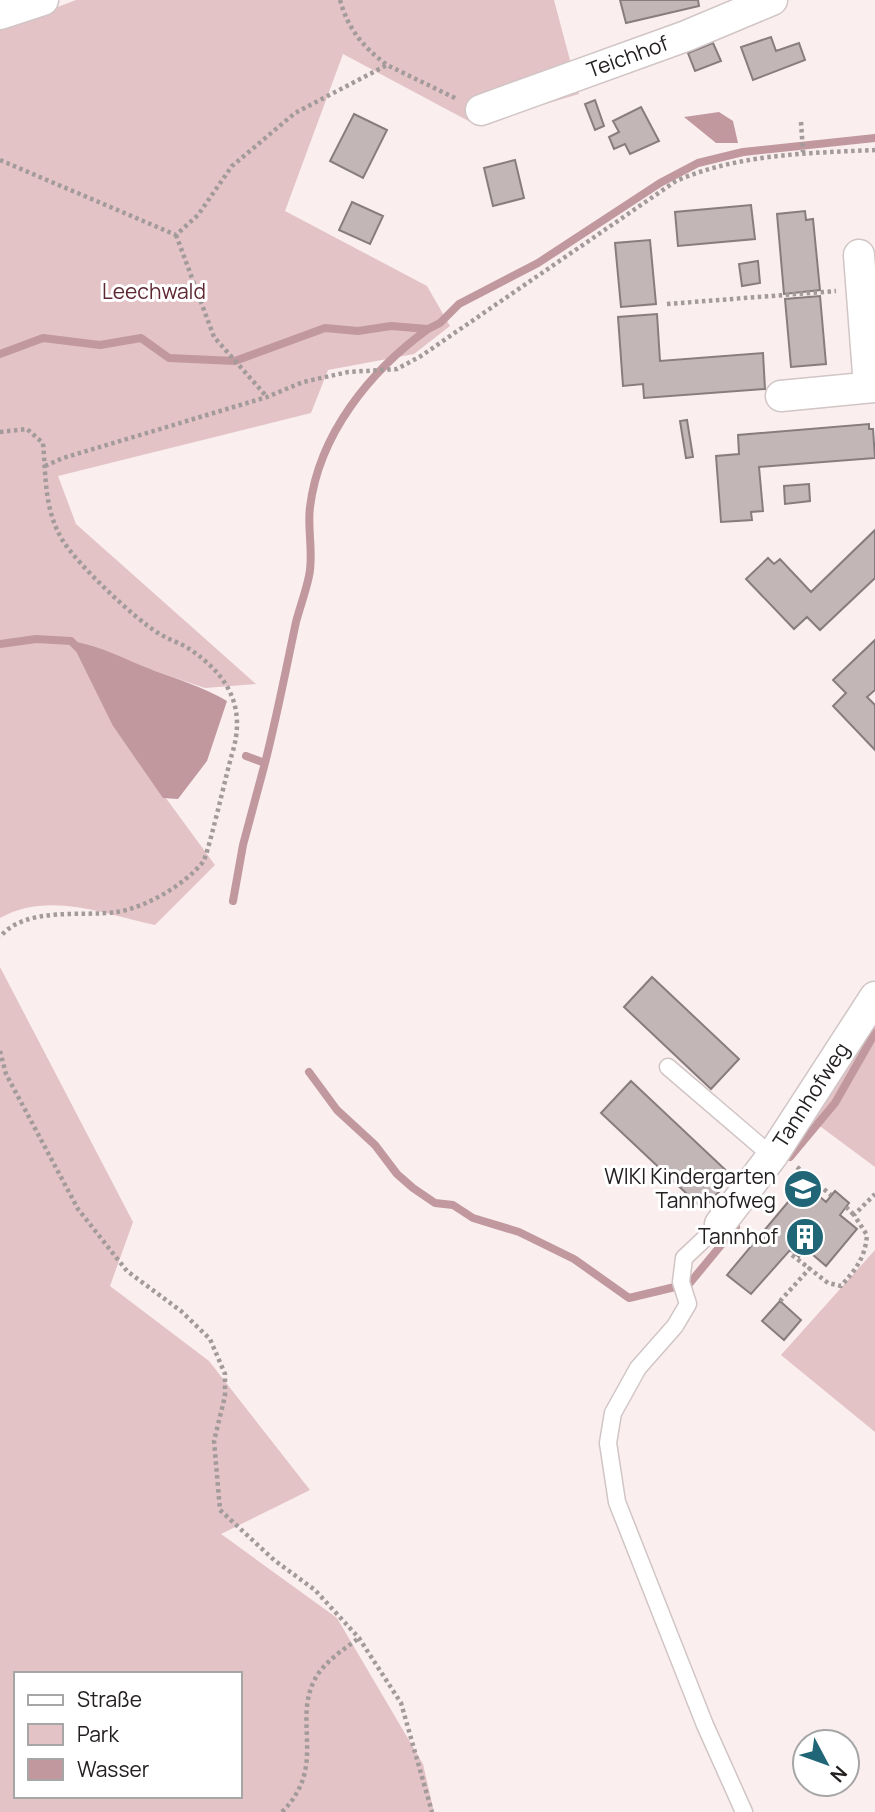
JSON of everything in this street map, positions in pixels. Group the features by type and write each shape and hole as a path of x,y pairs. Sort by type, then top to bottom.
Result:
{"street":[{"path":"0,14 43,0"},
{"name":"Teichhof","path":"481,110 686,36 772,0"},
{"path":"781,396 872,387 859,254"},
{"name":"Tannhofweg","path":"720,1224 774,1153 875,997"}],"lane":[{"path":"668,1068 774,1153"},
{"path":"720,1224 684,1258 681,1282 688,1304 675,1326 638,1368 613,1413 608,1443 617,1502 705,1725 744,1812"}],"path":[{"path":"340,0 346,21 367,50 387,65 481,110"},
{"path":"176,235 198,215 232,166 295,113 387,65"},
{"path":"800,122 804,150"},
{"path":"45,466 63,458 267,397 303,382 348,372 397,369 421,356 676,181 703,169 804,150 875,150"},
{"path":"0,160 176,235 214,337 267,397"},
{"path":"667,303 862,290"},
{"path":"0,432 27,429 43,443 44,494 63,541 100,582 157,632 192,651 221,678 234,696 239,726 205,860 179,883 152,899 118,912 76,913 24,921 0,937"},
{"path":"0,1051 12,1086 78,1209 127,1272 181,1311 210,1339 225,1374 225,1396 214,1441 220,1510 274,1560 316,1590 359,1638 401,1703 432,1812"},
{"path":"774,1153 831,1195"},
{"path":"854,1214 875,1194"},
{"path":"792,1255 835,1287 841,1286 861,1264 867,1235 854,1214 846,1207"},
{"path":"780,1301 811,1267"},
{"path":"282,1812 302,1782 309,1748 307,1707 314,1680 328,1661 359,1638"}],"green space":[{"name":"Leechwald","path":"76,0 554,0 579,94 476,125 343,54 285,211 427,286 450,326 414,354 328,370 311,413 58,476 76,524 256,684 205,688 152,670 113,726 215,865 155,925 57,905 19,910 0,918 0,29"},
{"path":"0,967 133,1222 110,1286 209,1361 310,1490 221,1534 337,1618 423,1764 434,1812 0,1812"},
{"path":"875,1021 875,1167 813,1121"},
{"path":"875,1250 875,1432 781,1355"}],"water":[{"path":"719,112 733,121 738,143 716,143 684,117"},
{"path":"71,641 104,650 227,701 207,761 178,799 163,798 113,726"}],"building":[{"path":"620,0 698,0 699,6 626,23"},
{"path":"771,37 776,51 799,43 805,60 753,80 741,47"},
{"path":"713,43 721,61 695,71 688,53"},
{"path":"595,100 604,126 595,130 585,104"},
{"path":"641,107 659,141 630,154 625,144 614,149 609,137 619,132 613,121"},
{"path":"354,114 387,130 363,178 330,161"},
{"path":"515,160 524,198 493,206 484,168"},
{"path":"352,202 383,216 370,244 339,230"},
{"path":"751,205 755,239 678,246 675,212"},
{"path":"805,211 806,220 813,219 820,290 784,294 777,214"},
{"path":"650,240 656,304 621,307 615,243"},
{"path":"758,261 760,283 742,286 739,264"},
{"path":"820,296 826,364 791,367 785,299"},
{"path":"657,314 660,361 763,353 765,389 644,398 643,384 623,386 618,317"},
{"path":"687,420 693,457 686,458 680,421"},
{"path":"869,424 869,429 873,429 875,458 759,467 763,511 751,512 752,520 721,522 716,456 739,454 738,435"},
{"path":"809,484 810,501 785,504 784,486"},
{"path":"875,530 875,578 820,630 807,617 794,629 746,579 768,558 774,564 780,559 811,592"},
{"path":"875,640 875,690 867,697 875,705 875,750 833,706 846,693 833,680"},
{"path":"652,977 739,1059 711,1089 624,1007"},
{"path":"631,1081 733,1177 703,1209 601,1113"},
{"name":"Tannhof","path":"804,1183 826,1202 835,1191 849,1203 840,1215 857,1229 826,1266 806,1249 799,1257 790,1250 751,1294 727,1275"},
{"path":"780,1301 801,1320 784,1340 762,1321"}],"waterway":[{"path":"0,354 43,338 100,345 141,338 169,358 235,361 325,328 358,331 391,326 428,329 440,323 459,304 538,263 660,183 698,163 743,152 875,138"},
{"path":"246,756 265,763 296,622 309,576 310,507 324,454 351,406 368,385 386,364 428,329"},
{"path":"0,644 36,639 71,641 78,648"},
{"path":"233,901 243,845 265,763"},
{"path":"790,1157 835,1103 875,1033"},
{"path":"309,1072 337,1110 375,1145 397,1174 435,1203 453,1205 473,1218 519,1232 574,1259 629,1298 675,1287"},
{"path":"689,1284 736,1227"}],"place":[{"name":"WIKI Kindergarten Tannhofweg","path":"803,1189"},
{"name":"Tannhof","path":"805,1237"}]}
